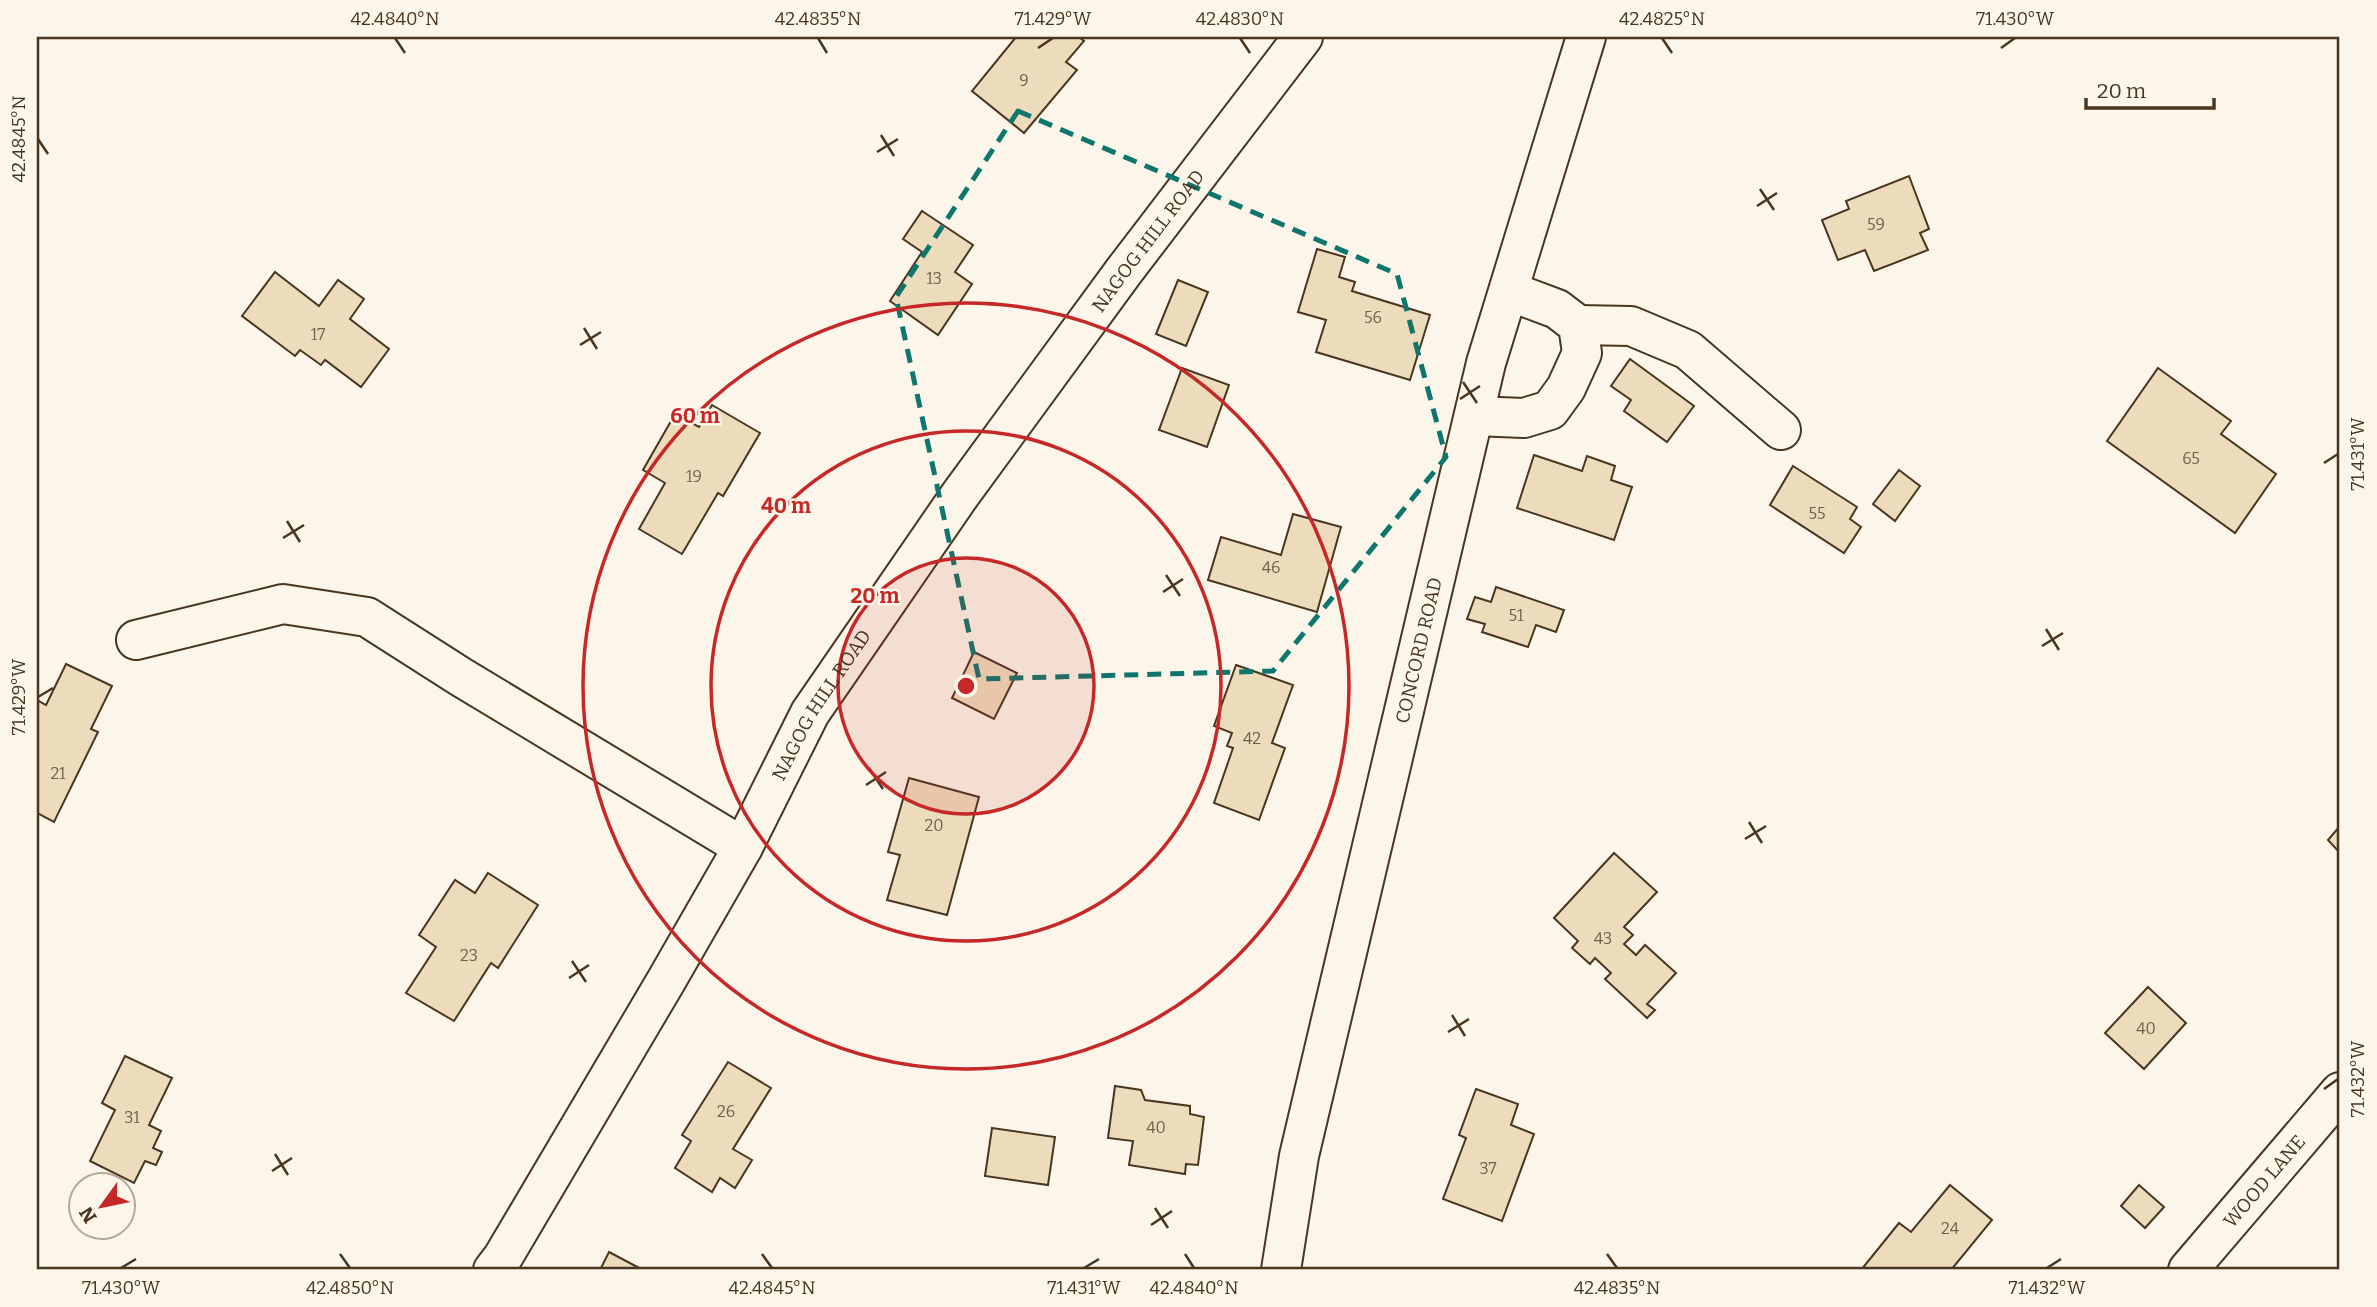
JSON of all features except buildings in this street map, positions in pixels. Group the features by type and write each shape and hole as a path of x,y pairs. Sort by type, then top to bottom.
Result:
{"street":[{"name":"CONCORD ROAD","path":"1281,1270 1298,1156 1486,363 1586,37"},
{"name":"NAGOG HILL ROAD","path":"493,1270 743,847 810,713 952,506 1297,39"},
{"path":"1509,291 1557,309 1578,325 1631,326 1688,350 1782,430"},
{"path":"1474,416 1524,418 1550,410 1566,388 1582,354 1578,325"},
{"path":"136,640 283,604 367,617 472,684 743,847"},
{"name":"WOOD LANE","path":"2188,1270 2340,1092"}],"highlighted area":[{"path":"1018,111 1397,274 1446,457 1273,671 979,679 896,297"}]}
